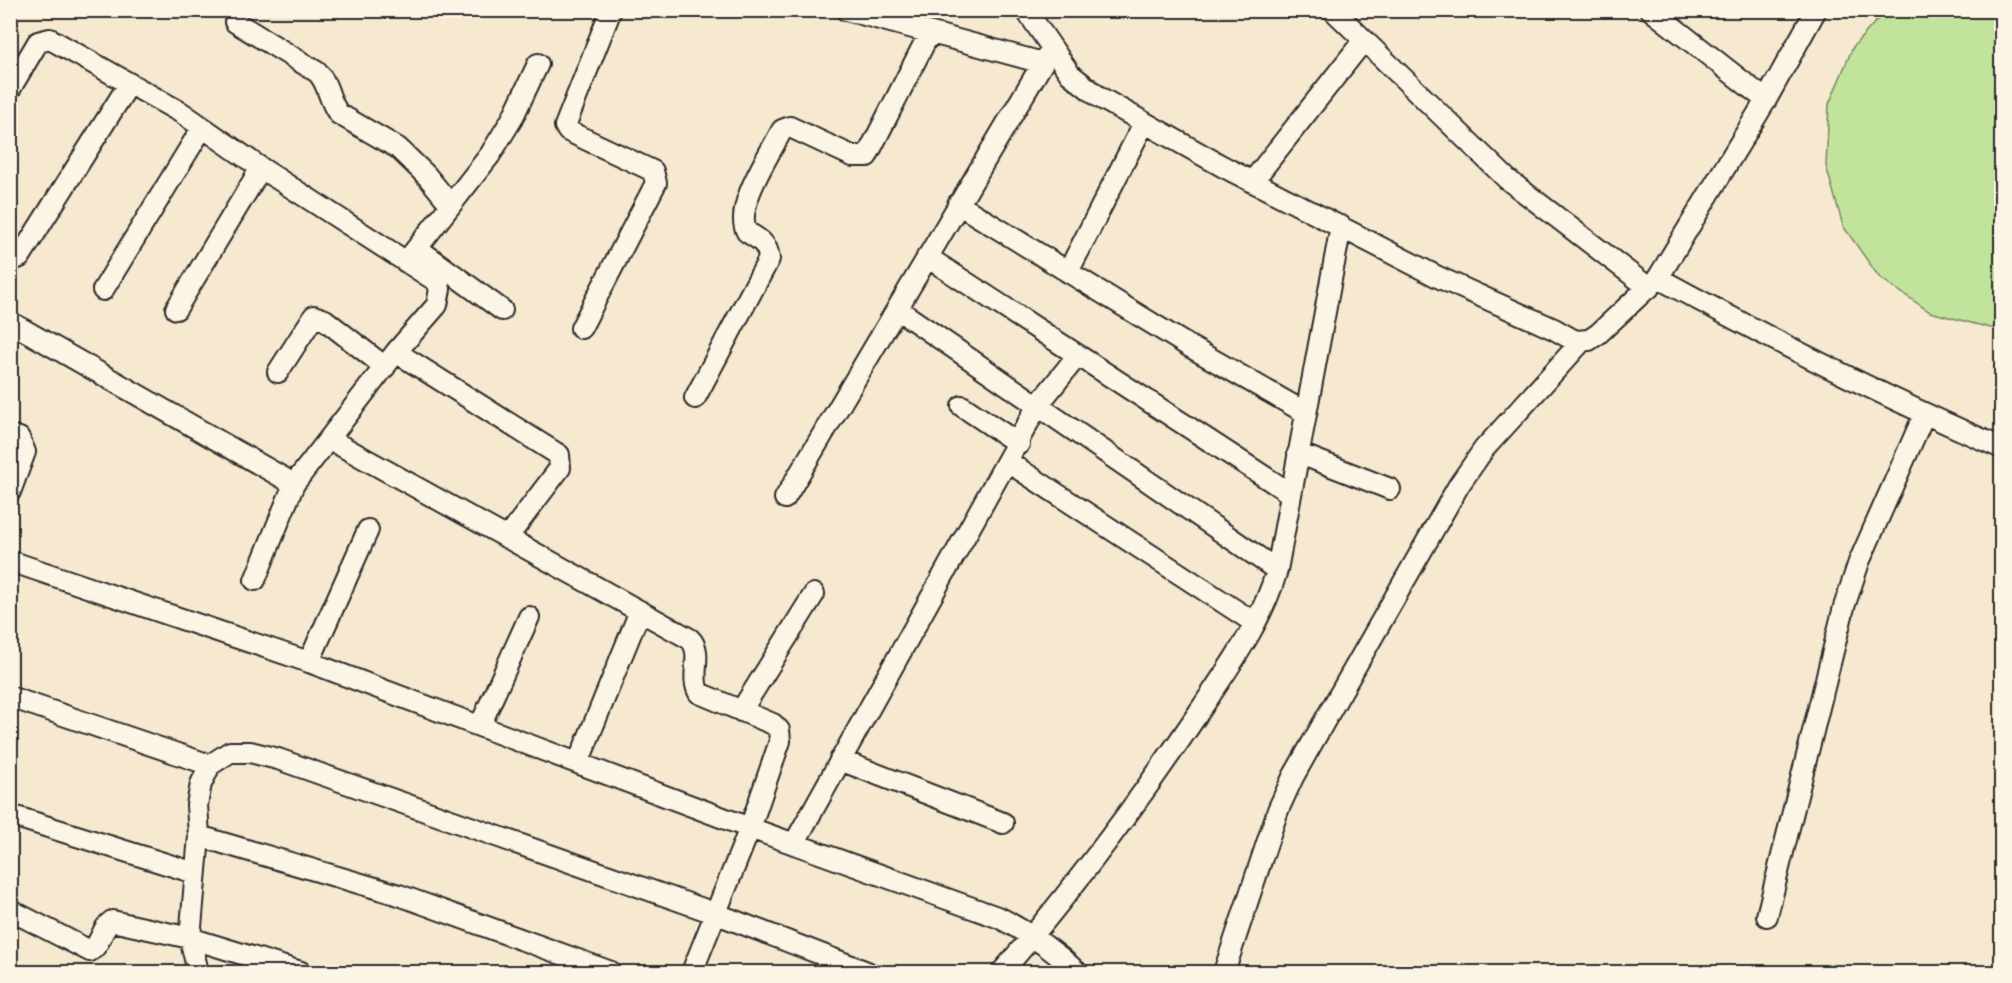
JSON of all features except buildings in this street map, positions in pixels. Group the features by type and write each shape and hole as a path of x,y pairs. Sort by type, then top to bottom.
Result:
{"street":[{"path":"580,328 656,183 653,171 568,131 565,126 611,10"},
{"path":"846,10 929,34 1047,56"},
{"path":"1026,10 1047,56 1083,86 1144,123 1252,182 1437,277 1554,328 1566,337 1582,341"},
{"path":"1333,10 1507,179 1653,283 1924,415 2001,448"},
{"path":"1651,10 1767,100"},
{"path":"1224,972 1278,810 1293,777 1459,485 1484,448 1582,341 1598,333 1653,283 1767,100 1816,10"},
{"path":"235,21 317,72 326,85 332,106 339,114 398,148 427,176 450,204"},
{"path":"695,398 767,266 767,247 763,241 747,232 742,216 748,198 782,130 790,127 852,156 867,156 929,34"},
{"path":"10,89 38,42 46,39 182,113 261,168 502,310"},
{"path":"1252,182 1364,40"},
{"path":"785,498 1047,56"},
{"path":"412,255 490,155 512,119 538,64"},
{"path":"10,261 20,257 129,84"},
{"path":"1068,272 1144,123"},
{"path":"103,290 202,128"},
{"path":"176,309 261,168"},
{"path":"958,204 1187,345 1306,413"},
{"path":"1002,972 1034,936 1170,756 1255,623 1268,597 1277,570 1341,226"},
{"path":"255,580 294,484 437,305 440,289 436,281 412,255"},
{"path":"927,257 1291,494"},
{"path":"897,309 1277,570"},
{"path":"278,372 314,316 325,320 391,360 560,455 560,468 507,538"},
{"path":"10,322 294,484"},
{"path":"794,844 940,579 1019,444 1038,405 1078,355"},
{"path":"962,406 1019,444"},
{"path":"1767,916 1844,607 1859,562 1924,415"},
{"path":"10,435 19,438 25,452 10,492"},
{"path":"329,439 694,643 696,649 695,682 699,693 773,724 780,735 750,828 692,972"},
{"path":"1298,453 1390,489"},
{"path":"1008,462 1255,623"},
{"path":"309,662 368,530"},
{"path":"10,561 309,662 750,828 999,918 1034,936 1059,954 1077,972"},
{"path":"741,711 814,594"},
{"path":"578,763 640,611"},
{"path":"480,726 529,616"},
{"path":"10,697 210,765"},
{"path":"198,972 190,938 199,836 197,805 201,784 210,765 230,752 250,752 278,759 717,914 867,972"},
{"path":"840,760 1003,823"},
{"path":"10,815 195,873"},
{"path":"199,836 399,895 611,972"},
{"path":"10,910 90,951 94,949 106,926 112,921 190,938 301,972"}],"green space":[{"path":"1885,11 2001,11 2001,327 1990,328 1930,312 1879,277 1843,226 1826,166 1829,104 1853,47"}]}
